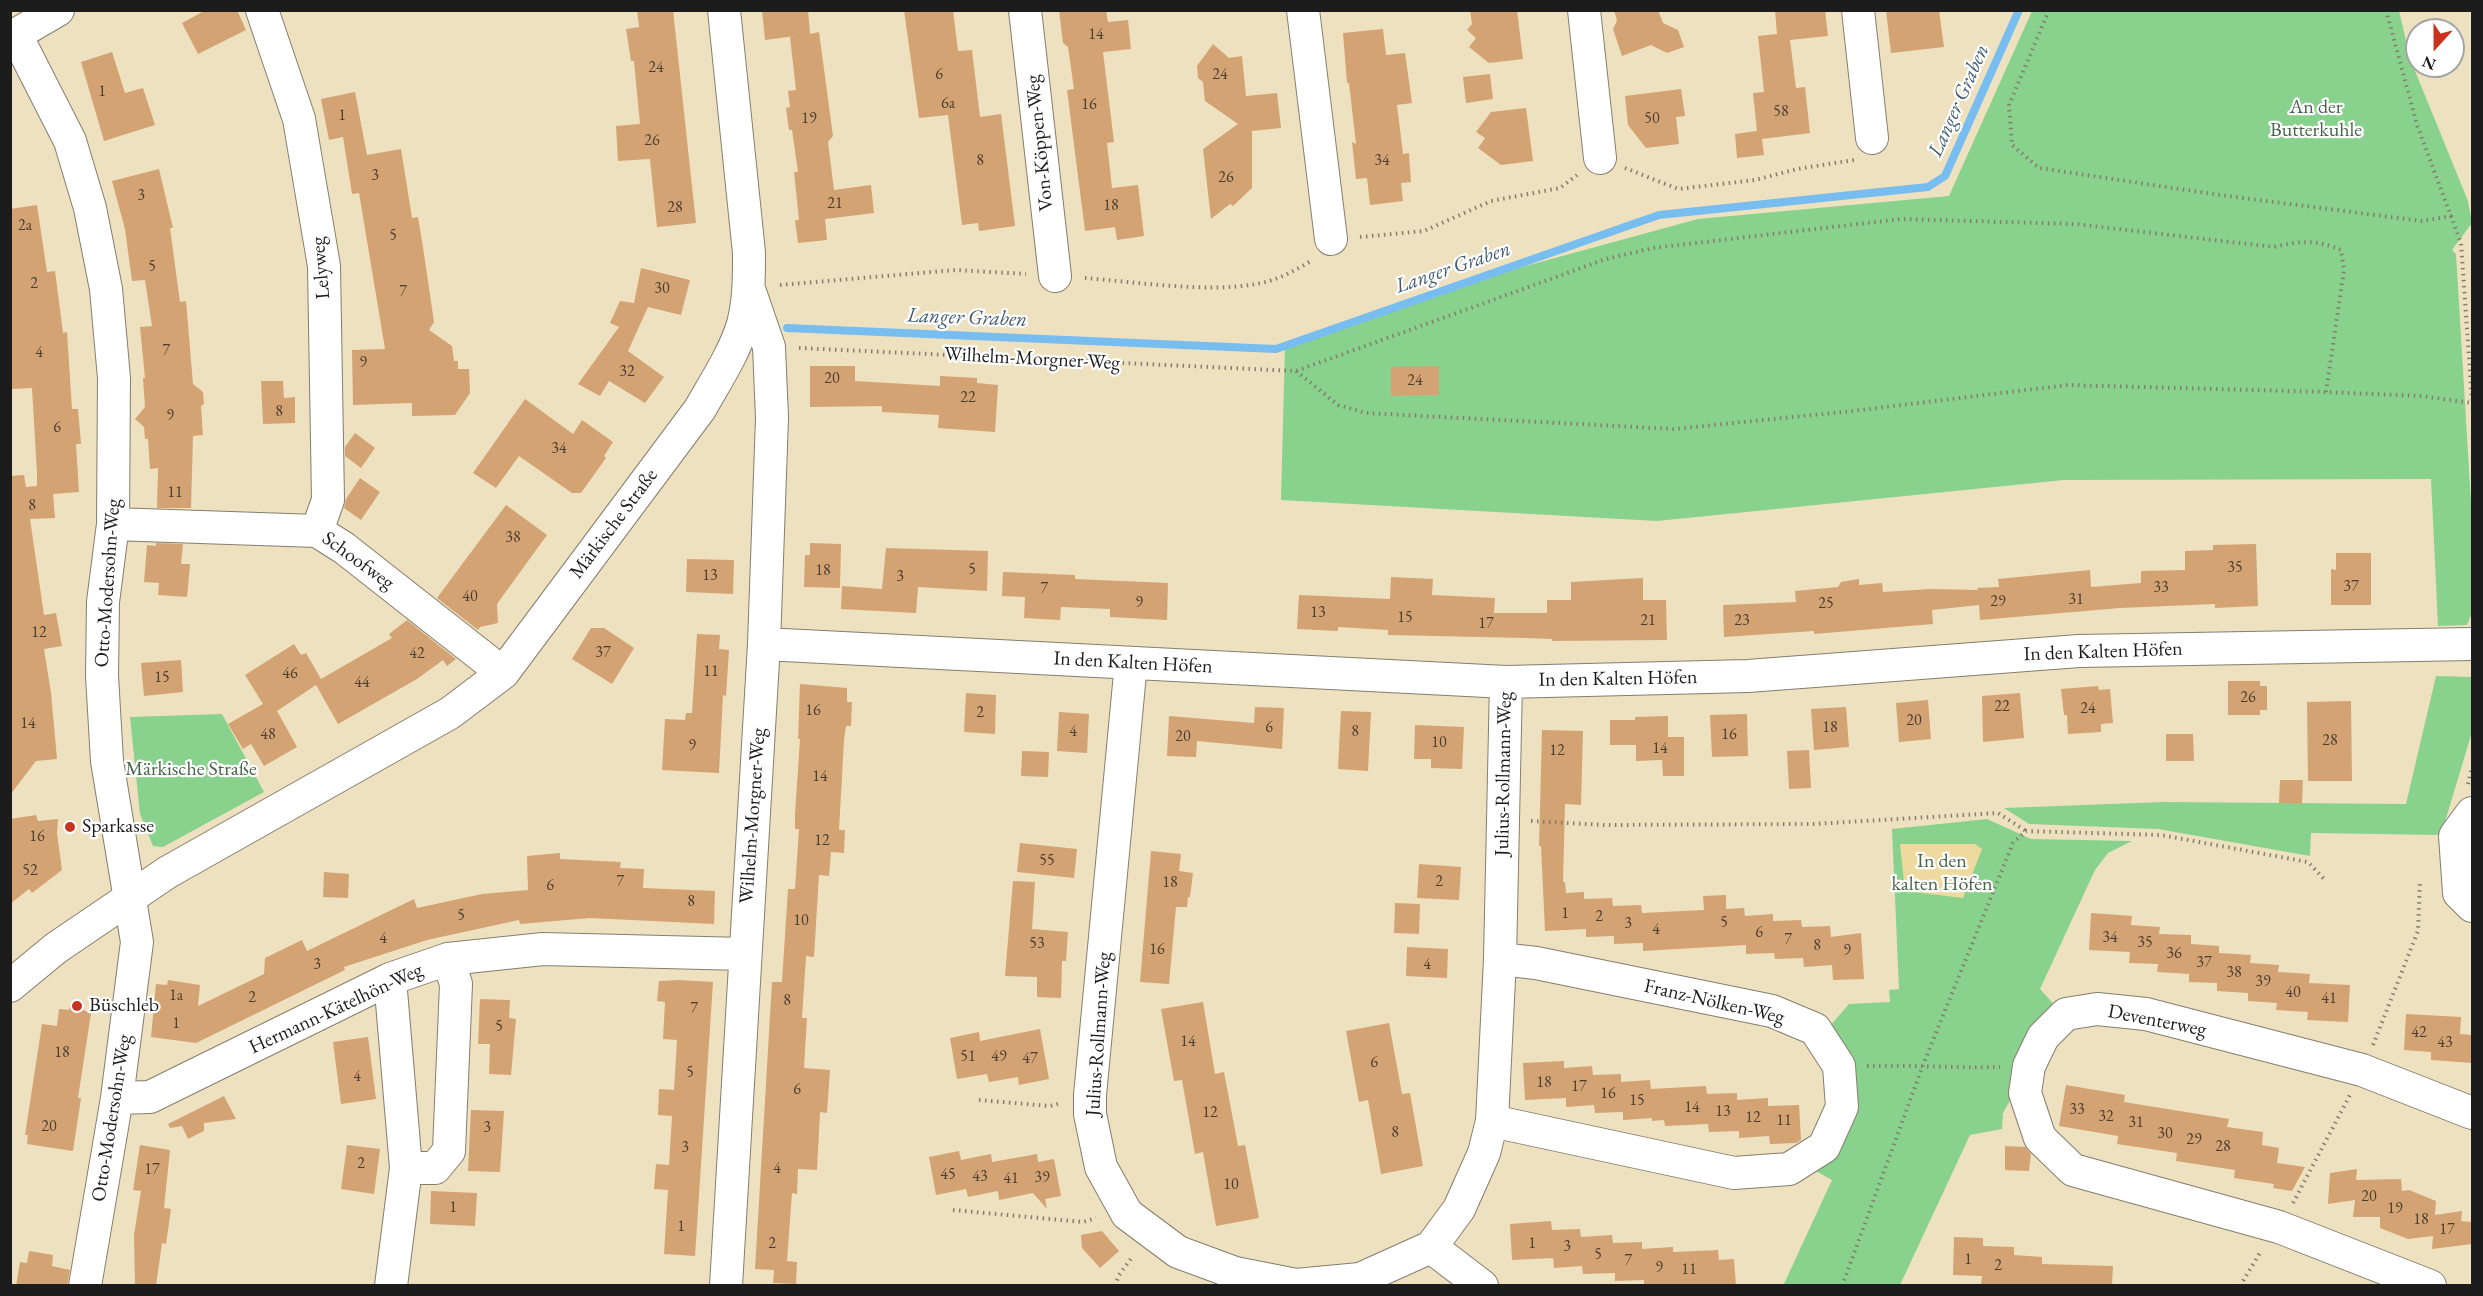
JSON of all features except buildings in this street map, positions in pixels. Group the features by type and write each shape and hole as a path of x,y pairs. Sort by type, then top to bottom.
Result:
{"street":[{"path":"13,37 58,10"},
{"name":"Lelyweg","path":"262,10 299,119 324,266 328,500 317,531"},
{"name":"Märkische Straße","path":"10,986 56,948 168,872 450,713 503,673 700,409 742,325 749,287 749,254 724,10"},
{"name":"Von-Köppen-Weg","path":"1025,10 1055,276"},
{"path":"1303,10 1331,239"},
{"path":"1584,10 1600,158"},
{"path":"1858,10 1872,138"},
{"name":"Otto-Modersohn-Weg","path":"13,37 70,141 90,208 106,289 114,378 113,524 104,602 102,676 107,761 137,942 117,1098 85,1286"},
{"name":"Wilhelm-Morgner-Weg","path":"726,1286 764,644 772,418 768,347 749,287"},
{"name":"Schoofweg","path":"113,524 317,531 344,548 503,673"},
{"name":"In den Kalten Höfen","path":"764,644 1506,682 1748,676 2079,651 2472,644"},
{"name":"Julius-Rollmann-Weg","path":"1131,663 1090,1095 1090,1114 1101,1167 1125,1210 1178,1252 1235,1273 1296,1285 1360,1279 1431,1247 1459,1209 1484,1153 1492,1121 1500,959 1506,682"},
{"path":"2472,813 2455,836 2459,893 2472,906"},
{"name":"Hermann-Kätelhön-Weg","path":"117,1098 150,1097 390,980 448,959 543,950 744,954"},
{"path":"406,1168 435,1168 449,1151 456,984 448,959"},
{"name":"Franz-Nölken-Weg","path":"1492,1121 1734,1173 1789,1169 1824,1148 1842,1107 1839,1066 1815,1029 1772,1011 1536,963 1500,959"},
{"path":"390,980 406,1168 391,1286"},
{"name":"Deventerweg","path":"2430,1286 2278,1227 2073,1170 2040,1138 2025,1093 2029,1066 2043,1036 2066,1014 2097,1009 2146,1014 2362,1070 2472,1113"},
{"path":"1431,1247 1482,1286"}],"path":[{"path":"2049,10 2009,105 2012,145 2039,168 2220,195 2422,221 2452,216"},
{"path":"1296,371 1338,405 1366,413 1674,429 2068,386 2326,392 2421,396 2472,401 2462,243 2417,125 2386,10"},
{"path":"749,287 955,270 1214,287 1257,284 1289,274 1314,259 1331,239 1424,231 1491,201 1560,188 1600,158 1678,189 1755,180 1797,169 1847,162 1863,156 1872,138"},
{"path":"1296,371 1606,259 1653,248 1901,219 2075,224 2274,248 2298,242 2322,242 2341,250 2344,270 2326,392"},
{"name":"Wilhelm-Morgner-Weg","path":"768,347 1296,371"},
{"path":"1503,820 1605,825 1814,824 1998,813 2026,831 2161,834 2308,862 2324,879"},
{"path":"1842,1286 1923,1065 2013,843 2026,831"},
{"path":"1839,1066 1923,1065 1951,1069 2029,1066"},
{"path":"979,1100 1050,1106 1090,1095"},
{"path":"953,1210 1083,1222 1125,1210"}],"green space":[{"name":"An der Butterkuhle","path":"2032,11 2399,11 2405,36 2405,78 2418,78 2468,201 2472,223 2452,250 2456,254 2472,519 2472,613 2467,625 2438,626 2431,479 2064,480 1657,521 1281,500 1285,345 1456,285 1698,219 1949,196"},
{"path":"2436,676 2472,677 2472,732 2441,835 2311,833 2310,856 2158,829 2029,824 2004,808 2164,802 2406,804"},
{"name":"Märkische Straße","path":"222,714 264,792 163,847 153,846 140,814 130,717"},
{"name":"In den kalten Höfen","path":"1987,819 2031,839 2132,841 2108,853 2095,870 2040,989 2060,1011 2003,1113 2002,1129 1970,1135 1900,1285 1783,1286 1832,1180 1814,1170 1839,1144 1829,1027 1849,1004 1890,1002 1889,990 1899,989 1892,829"}],"sand":[{"path":"1900,844 1975,844 1982,849 1963,898 1905,891"}],"waterway":[{"name":"Langer Graben","path":"787,328 1276,349 1659,215 1928,187 1945,176 2019,10"}],"place":[{"name":"Sparkasse","path":"70,827"},
{"name":"Büschleb","path":"77,1006"}]}
